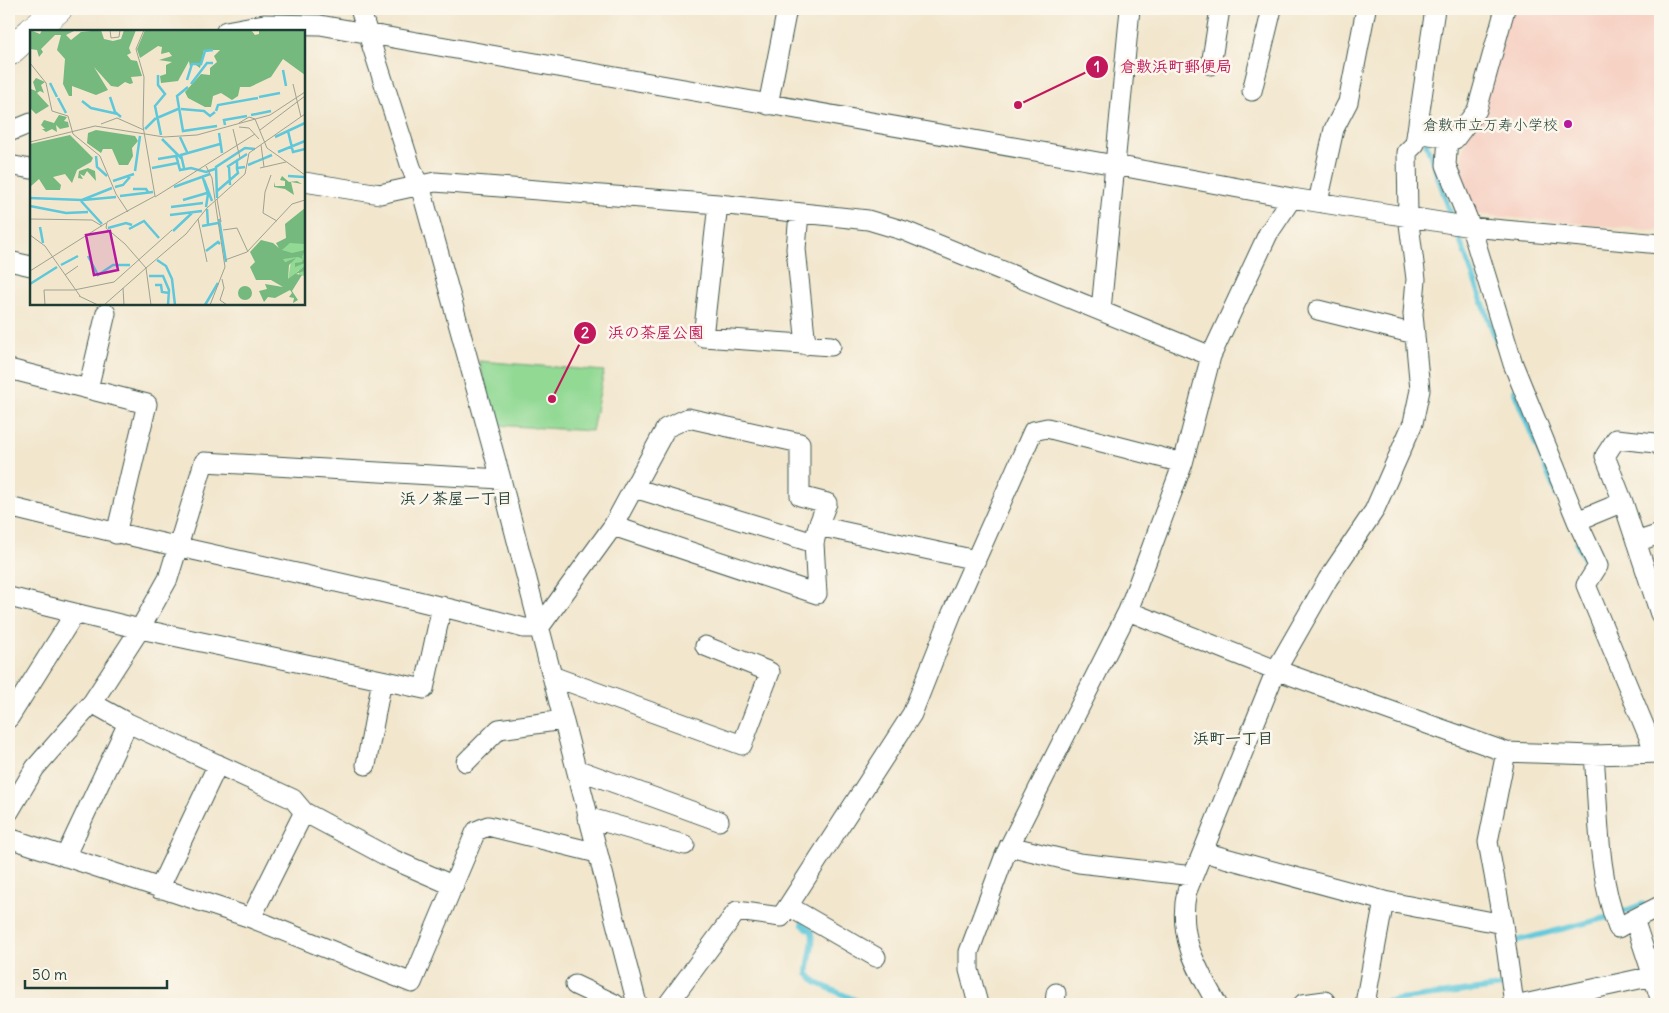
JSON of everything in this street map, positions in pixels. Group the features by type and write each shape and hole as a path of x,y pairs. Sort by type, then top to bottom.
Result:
{"highway":[{"path":"34,30 58,9"},
{"path":"9,52 30,34"}],"street":[{"path":"360,9 411,167 420,186 501,479 538,628 637,1004"},
{"path":"768,105 787,9"},
{"path":"1102,310 1130,9"},
{"path":"1211,64 1220,9"},
{"path":"1252,91 1272,9"},
{"path":"1318,202 1334,129 1348,102 1366,9"},
{"path":"1218,1004 1196,968 1184,930 1183,910 1194,876 1276,670 1328,579 1374,511 1400,459 1414,423 1420,390 1413,314 1416,280 1408,216 1407,152 1416,144 1422,134 1435,9"},
{"path":"1422,134 1455,139 1477,110 1505,9"},
{"path":"231,30 264,24 320,25 1116,165 1292,198 1460,225 1660,244"},
{"path":"9,132 30,124"},
{"path":"1128,611 1276,670 1506,752 1594,755 1658,753 1586,585 1598,566 1577,521 1513,364 1460,225 1446,164 1448,138"},
{"path":"9,166 30,169"},
{"path":"305,182 380,194 435,182 718,204 868,220 905,231 1211,356"},
{"path":"978,1004 969,970 969,952 1009,846 1128,611 1183,463 1211,356 1268,234 1292,198"},
{"path":"718,204 703,338 832,346"},
{"path":"799,213 796,249 806,345"},
{"path":"9,262 30,266"},
{"path":"1318,310 1416,334"},
{"path":"88,389 106,313"},
{"path":"9,369 147,404 116,534"},
{"path":"538,628 613,526 666,428 688,418 800,443 800,496 827,503 816,534 817,594 613,526"},
{"path":"668,1004 737,911 780,917 912,714 976,560 1033,431 1047,428 1183,463"},
{"path":"1660,446 1656,443 1616,439 1605,456 1623,502 1660,614"},
{"path":"9,812 35,768 92,703 140,629 168,579 204,462 501,479"},
{"path":"634,488 816,534 976,560"},
{"path":"1577,521 1623,502"},
{"path":"9,507 177,548 442,606 524,628 538,628"},
{"path":"1636,542 1660,534"},
{"path":"9,597 140,629 424,689 442,606"},
{"path":"9,718 75,613"},
{"path":"552,676 742,745 770,672 705,646"},
{"path":"366,765 382,680"},
{"path":"92,703 128,723 294,799 304,812 392,860 454,886"},
{"path":"466,762 500,730 563,720"},
{"path":"65,857 128,723"},
{"path":"1506,752 1488,842 1505,937 1514,1004"},
{"path":"1594,755 1602,852 1618,928 1660,906"},
{"path":"159,889 218,764"},
{"path":"576,769 719,821"},
{"path":"250,918 304,812"},
{"path":"587,817 685,845"},
{"path":"9,838 250,918 412,983 476,831 488,826 597,853"},
{"path":"1009,846 1079,864 1194,876"},
{"path":"1203,852 1384,901 1505,937"},
{"path":"1366,998 1384,901"},
{"path":"788,906 876,957"},
{"path":"1634,919 1660,998"},
{"path":"1524,1004 1653,976"},
{"path":"574,985 615,1004"},
{"path":"1303,1004 1325,1001"}],"shaded area":[{"name":"倉敷市立万寿小学校","path":"1511,9 1660,9 1660,231 1475,214 1460,166 1466,137"}],"green space":[{"path":"479,361 604,371 592,431 495,425"}],"waterway":[{"path":"1425,136 1453,220"},
{"path":"1456,229 1498,345"},
{"path":"1514,391 1557,496"},
{"path":"1577,543 1589,572"},
{"path":"1508,943 1609,917 1643,904"},
{"path":"802,924 812,932 813,937 808,974 817,983 864,1004"},
{"path":"1367,1004 1505,986 1504,981"}],"place":[{"name":"倉敷浜町郵便局","path":"1018,105"},
{"name":"倉敷市立万寿小学校","path":"1568,124"},
{"name":"浜の茶屋公園","path":"552,399"}],"district":[{"name":"浜ノ茶屋一丁目","path":"456,498"},
{"name":"浜町一丁目","path":"1233,738"}]}
